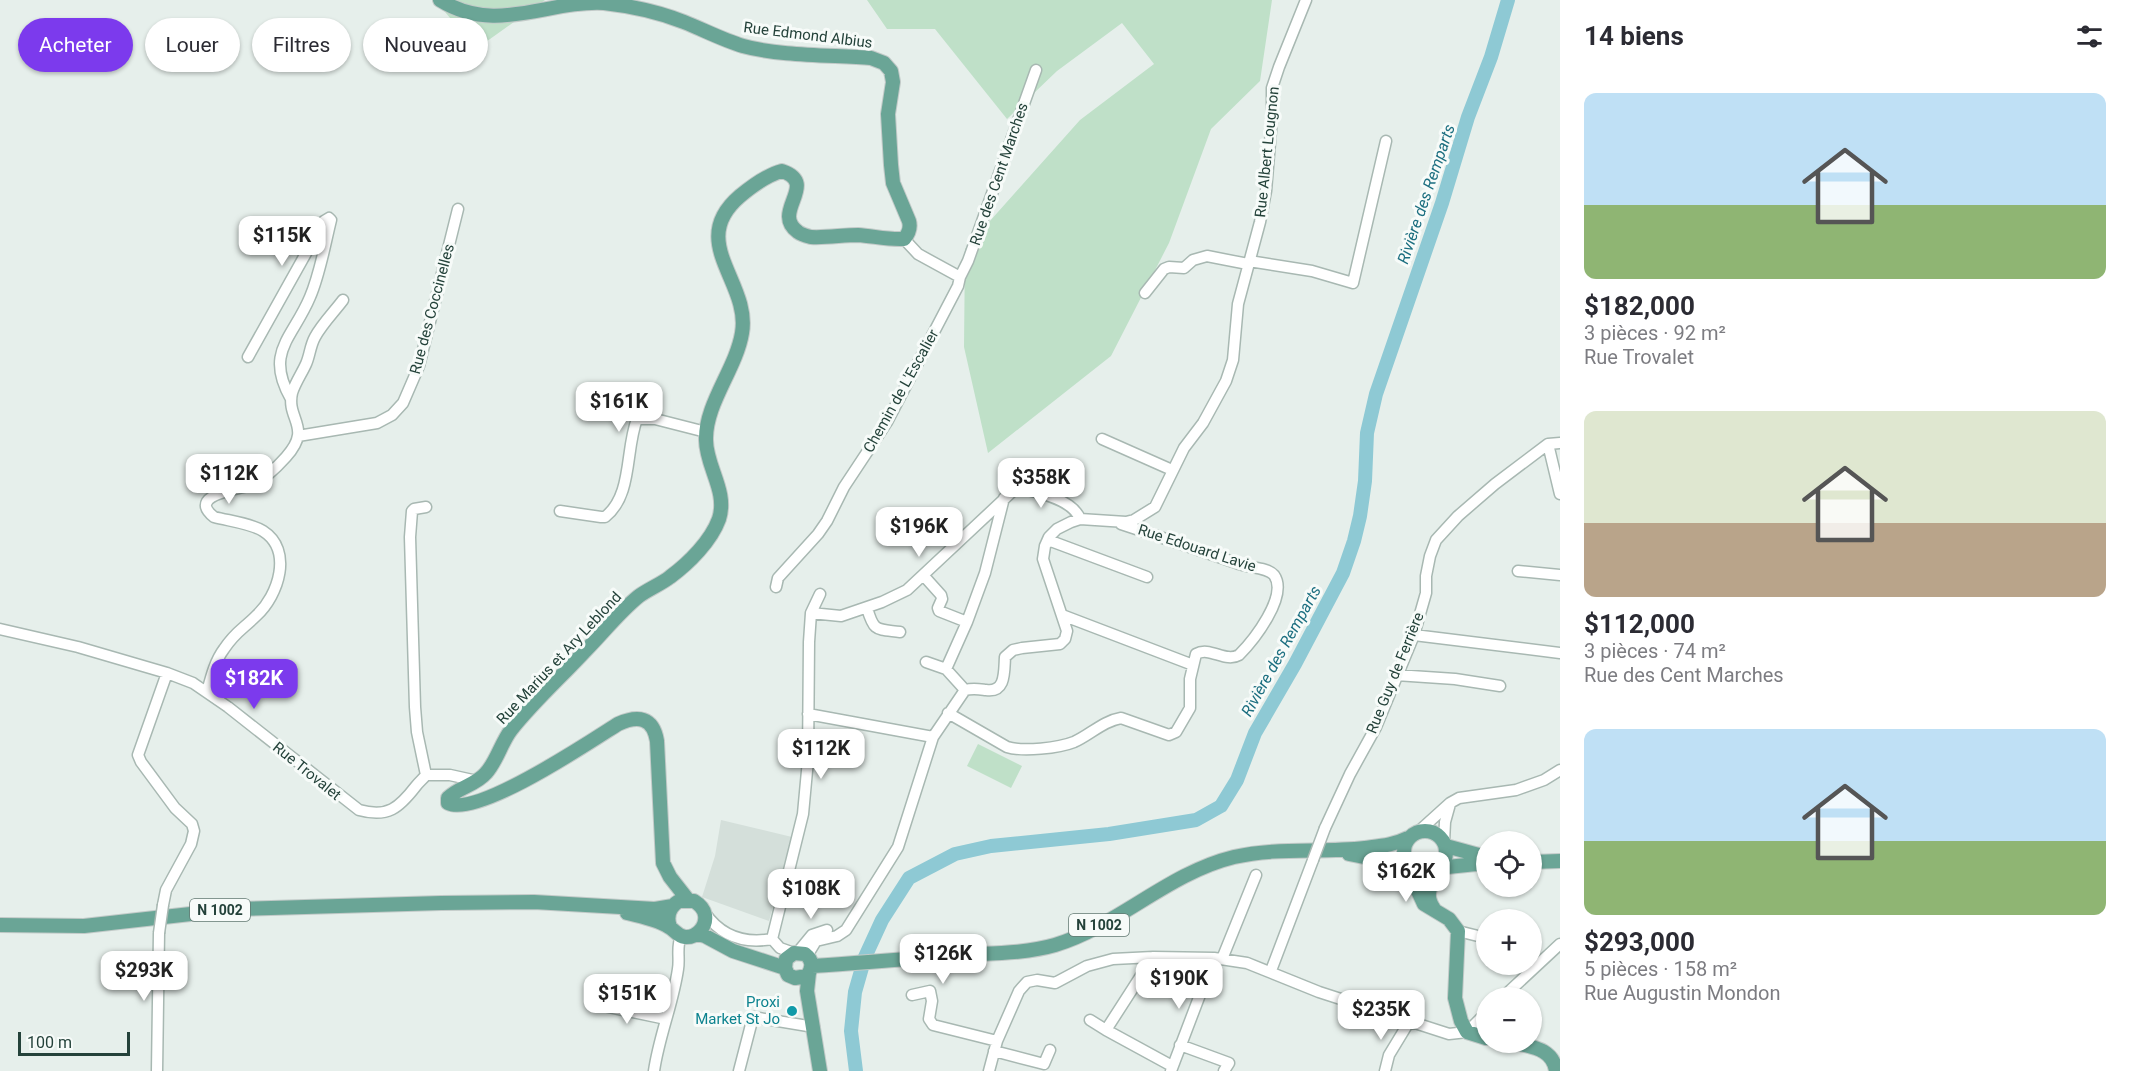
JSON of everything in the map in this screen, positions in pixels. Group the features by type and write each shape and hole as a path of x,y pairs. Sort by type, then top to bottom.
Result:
{"main road":[{"name":"Rue Edmond Albius","path":"440,0 467,12 485,15 517,14 586,2 605,3 659,14 744,46 871,58 884,63 891,71 893,82 888,114 893,183 910,227 904,239"},
{"name":"Rue Marius et Ary Leblond","path":"678,903 663,863 657,741 653,728 648,723 634,718 618,724 512,788 464,804 452,805 448,803 448,798 477,782 492,764 510,732 530,708 629,605 684,566 712,532 719,519 721,495 707,453 706,432 737,350 743,324 743,311 738,295 724,267 719,249 718,230 730,205 764,179 782,171 795,177 798,183 798,189 789,210 789,218 797,232 811,237 858,235 904,239"},
{"path":"1476,854 1445,844 1433,832 1414,835 1404,850 1405,859 1424,904 1453,922 1458,931 1455,998 1458,1013 1467,1032 1476,1035"},
{"name":"N 1002","path":"696,934 716,941 733,951 770,963 799,961 834,964 1009,952 1055,945 1093,928 1177,880 1220,861 1277,851 1333,852 1393,845 1414,835"},
{"path":"1436,911 1429,902 1428,894 1436,869 1445,859 1445,844"},
{"name":"N 1002","path":"1333,852 1410,867"},
{"path":"1542,862 1560,861"},
{"path":"1410,867 1423,873 1436,869 1476,864"},
{"name":"N 1002","path":"0,924 84,926 235,909 534,902 655,909 678,903"},
{"path":"705,916 701,930 696,934 676,932 668,916 678,903 699,904 705,916 709,930 716,941"},
{"name":"N 1002","path":"593,907 632,914 676,932"},
{"path":"799,961 807,990 820,1071"},
{"name":"N 1002","path":"799,961 788,975 795,978 807,990"},
{"path":"1542,1051 1556,1056 1556,1071"}],"street":[{"name":"Rue Albert Lougnon","path":"1080,519 1119,523 1134,520 1155,507 1184,448 1203,423 1226,381 1233,360 1238,304 1266,191 1272,88 1306,0"},
{"name":"Rue des Cent Marches","path":"960,277 969,261 1036,70"},
{"path":"1145,293 1164,269 1184,268 1200,257 1207,256 1311,271 1353,283 1386,141"},
{"name":"Rue des Coccinelles","path":"298,436 377,423 392,415 403,403 419,366 458,209"},
{"path":"207,692 212,670 221,652 236,632 256,616 267,603 277,584 281,565 279,550 273,538 260,529 214,517 208,512 206,505 209,498 253,484 286,457 296,443 299,426 285,387 279,361 282,348 311,296 331,220 329,218 324,221 248,357"},
{"path":"904,239 918,254 960,277"},
{"name":"Chemin de L'Escalier","path":"776,586 778,578 823,527 844,487 887,422 947,309 960,277"},
{"path":"291,399 292,390 308,361 315,338 343,300"},
{"path":"560,511 601,517 611,512 622,494 637,419 655,419 706,432"},
{"path":"1102,439 1172,470"},
{"path":"1560,443 1548,444 1560,494"},
{"name":"Rue Guy de Ferrière","path":"1269,971 1325,828 1350,774 1376,727 1413,635 1426,593 1428,566 1436,540 1458,516 1548,444"},
{"path":"772,939 780,948 799,961 816,941 837,936 846,930 902,839 933,737 948,713 966,690 972,688 995,690 1000,687 1004,681 1005,657 1013,650 1060,644 1065,639 1067,632 1043,559 1048,540 1057,529 1080,519 1071,506 1035,491 1016,488 907,591 841,616 811,613"},
{"path":"946,669 985,573 1004,498"},
{"path":"426,507 414,508 412,511 410,537 417,732 426,775 450,774 477,782"},
{"name":"Rue Edouard Lavie","path":"1119,523 1245,566 1263,569 1273,575 1277,586 1273,609 1242,652 1236,658 1232,658 1202,651 1196,654 1194,665"},
{"path":"1048,540 1147,577"},
{"path":"1518,571 1560,575"},
{"path":"923,574 942,599 939,610 966,622"},
{"path":"772,939 803,814 807,777 811,613 820,594"},
{"path":"867,608 874,627 900,632"},
{"path":"948,713 1007,747 1017,749 1054,747 1075,742 1090,732 1121,718 1169,735 1176,732 1190,708 1194,665 1062,615"},
{"name":"Rue Trovalet","path":"0,629 78,646 193,683 359,810 369,813 393,810 407,798 426,775"},
{"path":"1413,635 1560,653"},
{"path":"926,662 946,669 966,690"},
{"path":"157,1071 159,933 163,905 166,890 191,844 194,831 192,824 175,808 138,755 167,673"},
{"path":"1396,675 1455,679 1500,686"},
{"path":"808,714 933,737"},
{"path":"1414,835 1450,803 1459,798 1515,790 1542,781 1560,770"},
{"path":"1445,844 1445,822 1450,803"},
{"path":"1090,1020 1172,1069 1180,1045 1256,875"},
{"path":"705,916 718,929 727,934 756,942 772,939"},
{"path":"1458,931 1476,936"},
{"path":"654,1071 658,1044 678,967 676,932"},
{"path":"1514,987 1560,944"},
{"path":"1106,1030 1153,957"},
{"path":"989,1071 996,1046 1019,991 1027,982 1037,980 1055,983 1087,966 1113,959 1153,957 1218,959 1247,963 1318,992 1449,1034 1467,1032 1476,1023"},
{"path":"912,994 930,991 932,1001 929,1019 933,1025 1044,1064 1050,1050"},
{"path":"594,1004 666,1019"},
{"path":"739,1071 753,1017 813,1027"},
{"path":"1385,1071 1389,1055 1409,1022"},
{"path":"1180,1045 1229,1063 1224,1071"}],"shaded area":[{"path":"721,820 792,837 769,921 702,897 715,856"}],"green space":[{"path":"435,0 545,0 488,40 488,18 450,18"},
{"path":"867,0 1272,0 1260,81 1211,129 1169,243 1111,356 988,453 964,347 965,249 1080,120 1154,64 1122,23 1057,71 1007,119 935,29 887,29"},
{"path":"978,744 1022,766 1011,788 967,766"}],"waterway":[{"name":"Rivière des Remparts","path":"856,1071 851,1031 855,992 865,957 882,920 909,878 955,854 991,846 1109,834 1196,820 1221,806 1237,780 1255,733 1343,573 1360,516 1365,481 1367,433 1376,394 1442,203 1468,117 1491,57 1508,0"}],"place":[{"name":"Proxi Market St Jo","path":"792,1011"}]}
